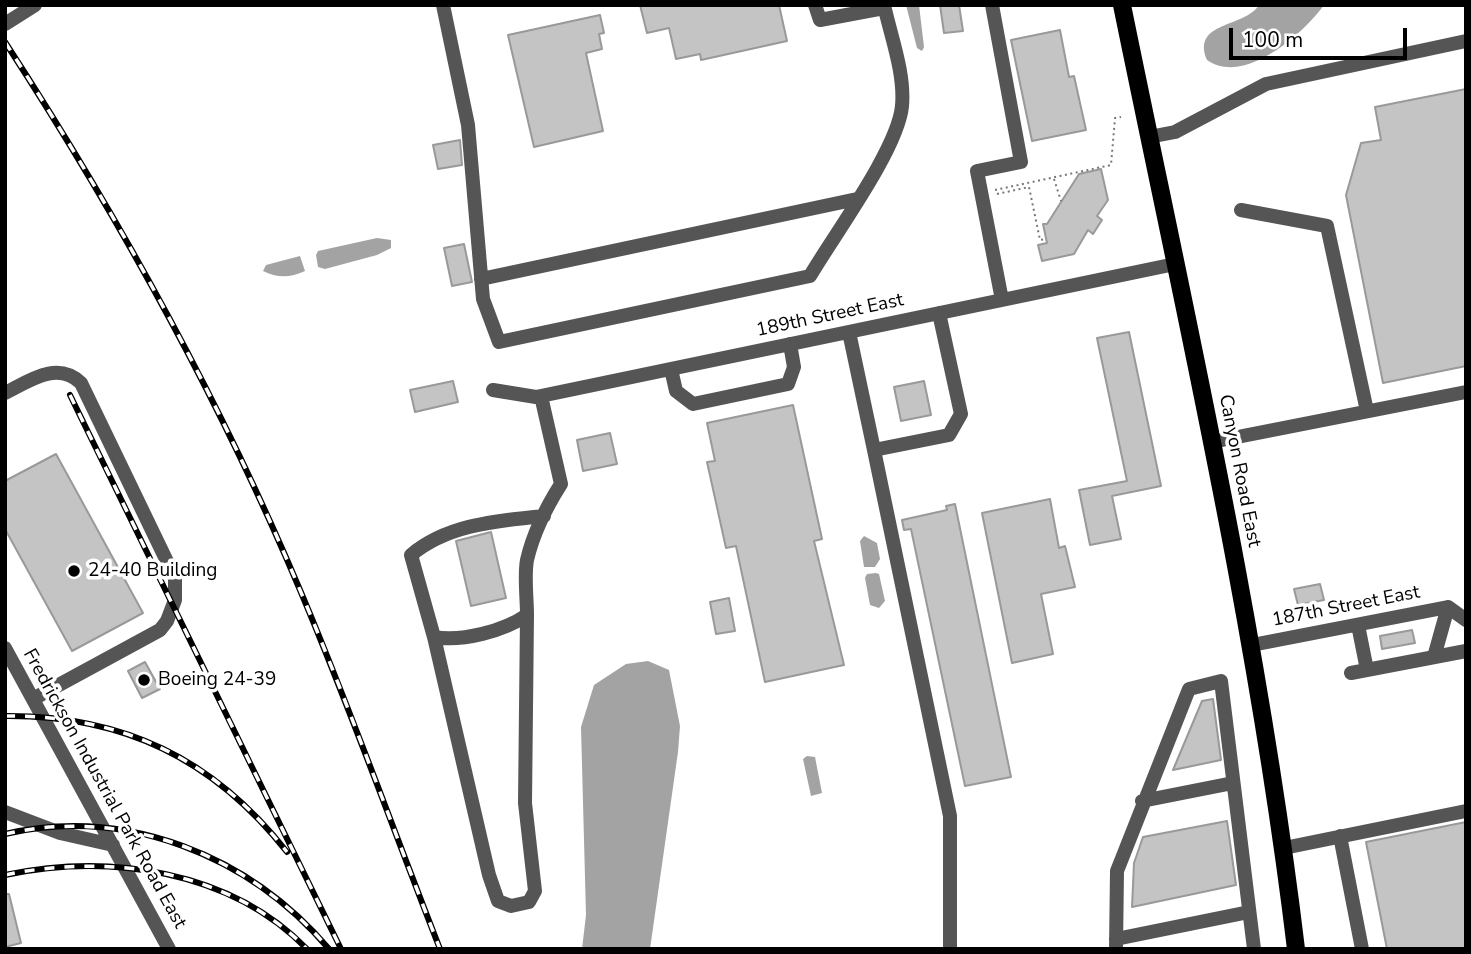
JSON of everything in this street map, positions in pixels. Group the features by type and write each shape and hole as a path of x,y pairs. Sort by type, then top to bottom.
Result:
{"main road":[{"name":"Canyon Road East","path":"1122,5 1252,645 1284,848 1296,949"}],"street":[{"path":"5,24 35,5"},
{"path":"443,5 468,125 483,299 499,342 810,276 891,146 902,107 901,79 884,7 820,20 815,5"},
{"path":"992,5 1021,162 977,171 1002,300"},
{"path":"1149,136 1175,132 1266,84 1466,41"},
{"path":"481,279 857,199"},
{"path":"1241,210 1327,226 1367,411"},
{"name":"189th Street East","path":"493,390 541,396 1175,264"},
{"path":"874,450 949,435 961,414 939,313"},
{"path":"849,332 950,816 950,949"},
{"path":"671,369 676,391 693,404 788,384 794,367 790,344"},
{"path":"5,393 47,373 66,373 81,383 164,552 177,586 171,612 160,630 33,699"},
{"path":"1212,442 1466,392"},
{"path":"541,396 561,484 544,516 527,561 525,803 535,891 528,902 511,906 498,901 494,888 434,637 411,555 427,541 479,523 544,516"},
{"path":"1434,657 1448,607 1466,620"},
{"name":"187th Street East","path":"1252,645 1448,607"},
{"path":"434,637 448,639 514,624 527,615"},
{"path":"1358,625 1367,670"},
{"name":"Fredrickson Industrial Park Road East","path":"5,648 169,949"},
{"path":"1351,673 1466,651"},
{"path":"1249,912 1116,944 1117,871 1142,801 1189,689 1221,681 1254,949"},
{"path":"1142,801 1233,783"},
{"path":"1284,848 1466,811"},
{"path":"5,812 60,833 113,845"},
{"path":"1340,836 1362,949"}],"path":[{"path":"1046,239 1040,240 1029,187 995,192 1111,165 1115,118 1121,117"},
{"path":"1054,178 1062,201"},
{"path":"1025,184 1026,188"}],"shaded area":[{"path":"906,5 919,5 924,47 922,51 917,48"},
{"path":"1259,5 1324,5 1302,30 1271,54 1254,62 1238,67 1222,66 1207,60 1204,47 1206,38 1222,26 1243,18"},
{"path":"377,238 391,240 391,248 377,255 325,269 318,267 318,251"},
{"path":"300,256 305,271 284,276 263,271 266,265"},
{"path":"864,536 877,543 880,559 875,567 864,567 860,541"},
{"path":"867,574 879,574 885,601 879,608 870,605 865,578"},
{"path":"648,661 669,670 680,726 650,949 582,949 586,915 581,727 594,685 626,664"},
{"path":"807,756 815,757 822,793 811,796 803,759"}],"building":[{"path":"640,5 779,5 787,41 701,60 700,54 676,59 669,28 647,33"},
{"path":"940,5 959,5 963,31 944,33"},
{"path":"600,15 604,33 599,34 602,49 586,53 603,131 534,147 508,35"},
{"path":"1060,30 1069,77 1074,76 1086,130 1032,141 1011,40"},
{"path":"1466,89 1466,366 1383,383 1346,195 1361,143 1381,140 1375,107"},
{"path":"460,140 462,165 438,169 433,145"},
{"path":"1101,169 1108,200 1097,216 1102,220 1093,234 1088,230 1074,254 1042,261 1038,245 1047,243 1043,224 1047,224 1079,174"},
{"path":"464,244 472,282 452,286 444,248"},
{"path":"1129,332 1161,486 1112,496 1121,539 1090,545 1079,490 1127,481 1097,338"},
{"path":"453,381 458,402 415,412 410,390"},
{"path":"924,381 931,415 901,421 894,387"},
{"path":"793,405 822,539 814,541 844,665 765,682 736,546 726,548 707,462 715,461 707,423"},
{"path":"610,433 617,464 583,471 577,440"},
{"name":"24-40 Building","path":"56,454 143,613 72,651 5,529 5,481"},
{"path":"1050,499 1059,548 1065,546 1075,587 1041,594 1053,654 1012,663 982,513"},
{"path":"955,504 1011,777 965,786 911,529 904,530 902,520 947,510 946,506"},
{"path":"491,532 506,598 471,606 456,541"},
{"path":"1320,584 1324,600 1298,605 1294,589"},
{"path":"729,598 735,631 716,634 710,602"},
{"path":"1412,630 1415,643 1382,649 1380,636"},
{"name":"Boeing 24-39","path":"145,662 160,689 142,698 128,671"},
{"path":"1213,699 1221,760 1173,770 1202,701"},
{"path":"1227,821 1236,885 1132,907 1134,863 1143,837"},
{"path":"1466,822 1466,949 1387,949 1366,842"},
{"path":"5,894 9,894 21,943 5,947"}],"railway":[{"path":"5,42 127,241 236,448 318,634 440,949"},
{"path":"70,395 341,949"},
{"path":"5,716 89,724 127,734 163,749 197,768 229,791 259,819 287,852"},
{"path":"5,834 51,827 96,827 140,834 183,846 224,864 262,888 297,916 329,949"},
{"path":"5,875 85,866 166,874 205,885 242,901 276,922 307,949"}],"place":[{"name":"24-40 Building","path":"74,571"},
{"name":"Boeing 24-39","path":"144,680"}]}
